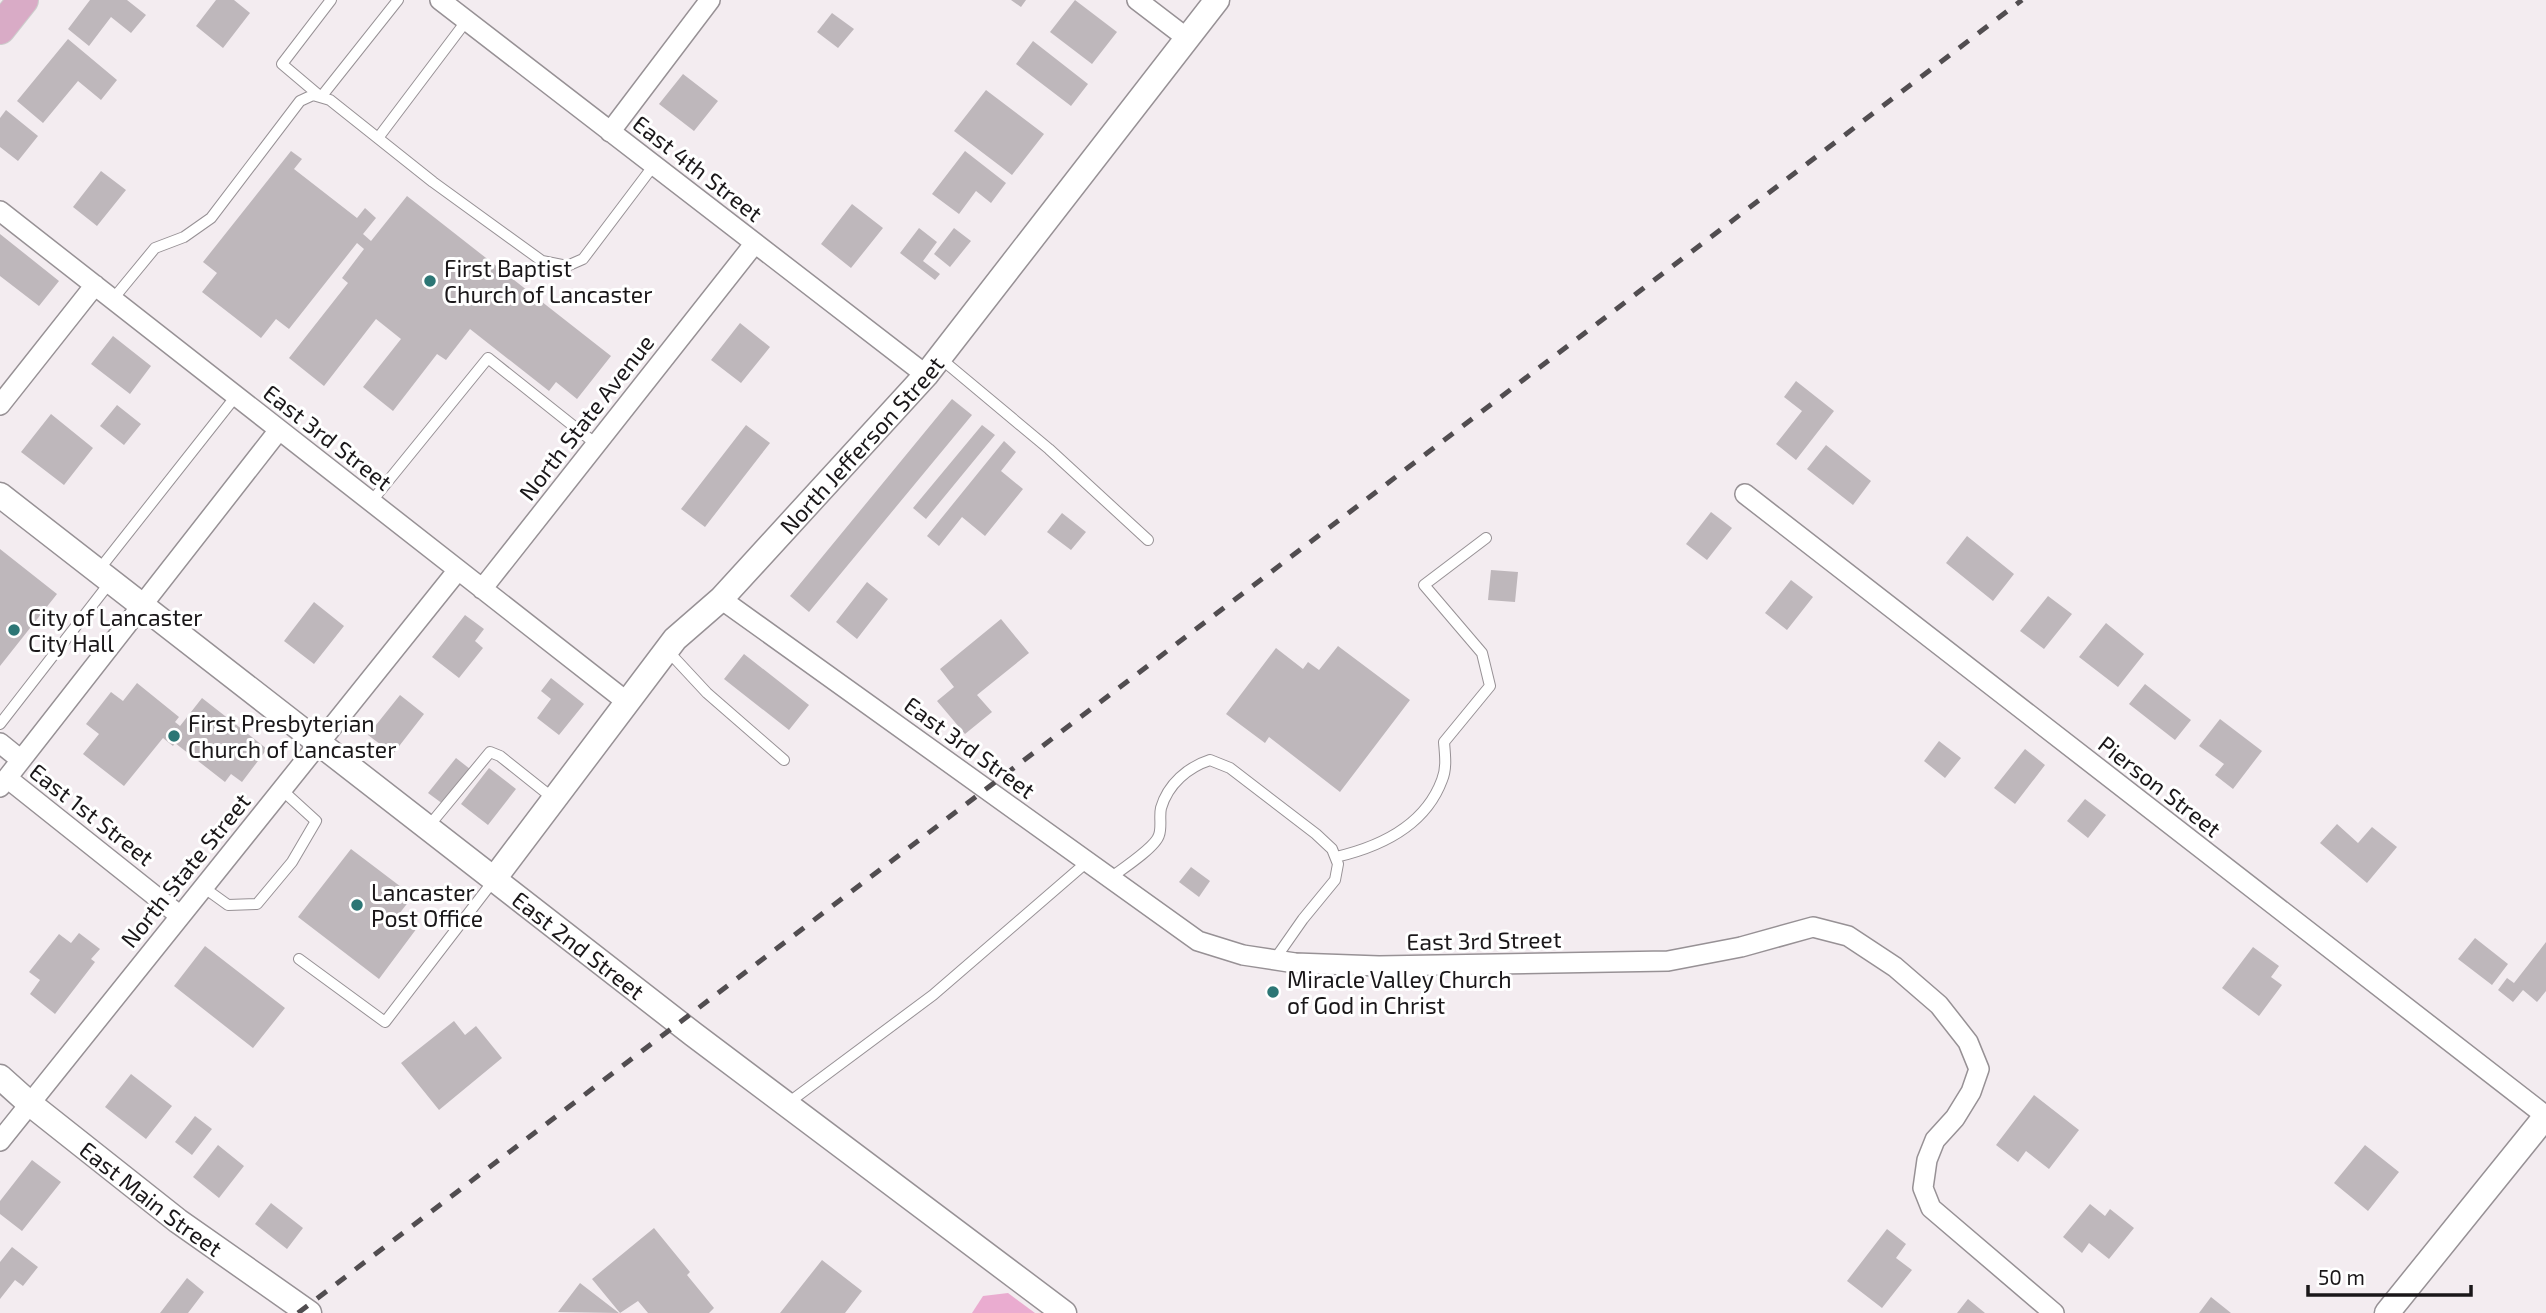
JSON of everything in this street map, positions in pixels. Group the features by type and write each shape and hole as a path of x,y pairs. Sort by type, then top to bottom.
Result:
{"main road":[{"path":"0,29 23,0"}],"street":[{"name":"East 4th Street","path":"440,0 755,243 932,366"},
{"path":"610,132 710,0"},
{"path":"1137,0 1188,39"},
{"name":"North Jefferson Street","path":"494,879 675,639 721,599 932,366 1217,0"},
{"name":"East 3rd Street","path":"0,211 627,702"},
{"name":"North State Avenue","path":"482,589 755,243"},
{"path":"0,405 95,285"},
{"path":"4,783 279,430"},
{"name":"Pierson Street","path":"1745,494 2546,1116"},
{"name":"East 2nd Street","path":"0,495 786,1104 1064,1313"},
{"name":"North State Street","path":"0,1141 458,570"},
{"name":"East 3rd Street","path":"721,599 1198,941 1243,955 1275,960 1379,967 1668,961 1741,947 1813,927 1848,936 1895,967 1939,1005 1968,1042 1979,1069 1971,1092 1955,1118 1935,1140 1927,1160 1923,1188 1931,1208 2054,1313"},
{"name":"East 1st Street","path":"0,743 21,760"},
{"name":"East 1st Street","path":"4,783 179,915"},
{"name":"East Main Street","path":"0,1077 178,1221 309,1313"},
{"path":"2387,1313 2546,1116"}],"lane":[{"path":"321,97 282,64 331,0"},
{"path":"321,97 398,0"},
{"path":"378,138 467,20"},
{"path":"113,299 155,248 184,237 211,218 300,101 313,95 330,100 542,261 566,266 583,259 654,165"},
{"path":"371,502 488,358 596,444"},
{"path":"932,366 1049,449 1148,540"},
{"path":"0,724 236,396"},
{"path":"1336,857 1376,846 1414,821 1442,780 1446,762 1444,742 1490,686 1482,653 1424,584 1486,538"},
{"path":"667,650 707,693 783,760"},
{"path":"428,828 490,752 500,756 554,799"},
{"path":"1110,878 1153,844 1159,835 1162,805 1177,780 1193,765 1210,760 1230,768 1332,849 1338,864 1335,880 1303,919 1275,960"},
{"path":"203,886 228,905 257,904 275,883 292,862 316,821 282,790"},
{"path":"786,1104 933,995 1087,862"},
{"path":"299,959 385,1022 494,879"}],"shaded area":[{"path":"1008,1293 1035,1313 972,1313 983,1296"}],"building":[{"path":"90,0 127,0 146,15 131,33 111,17 89,46 68,29"},
{"path":"216,0 234,0 250,13 223,48 196,26"},
{"path":"1011,0 1026,0 1021,7"},
{"path":"1075,0 1117,32 1092,64 1050,32"},
{"path":"832,13 854,29 838,48 817,32"},
{"path":"68,39 117,80 101,100 78,81 43,123 17,101"},
{"path":"1033,41 1088,84 1071,106 1016,64"},
{"path":"683,74 718,101 694,131 659,104"},
{"path":"986,90 1044,134 1012,175 954,131"},
{"path":"6,110 38,136 18,161 0,147 0,118"},
{"name":"First Baptist Church of Lancaster","path":"291,151 302,159 294,169 357,218 365,208 376,218 363,234 371,241 407,196 611,356 577,399 556,382 549,391 470,329 446,360 437,354 393,411 363,387 401,339 376,319 324,386 289,358 348,283 342,278 364,249 357,243 289,329 276,319 261,338 202,292 217,273 203,262"},
{"path":"965,151 1006,183 991,203 976,191 959,214 932,194"},
{"path":"101,171 126,190 97,226 73,207"},
{"path":"852,204 883,228 851,268 821,244"},
{"path":"919,228 937,242 923,261 940,274 935,280 900,253"},
{"path":"954,228 971,241 950,267 934,254"},
{"path":"0,234 59,281 39,306 0,276"},
{"path":"740,323 770,347 741,383 711,360"},
{"path":"113,336 151,366 130,394 91,364"},
{"path":"1796,381 1834,411 1796,460 1776,444 1802,411 1784,397"},
{"path":"952,399 972,415 809,612 790,596"},
{"path":"117,405 141,424 124,445 100,426"},
{"path":"51,414 93,448 64,485 21,452"},
{"path":"746,425 770,443 705,527 681,509"},
{"path":"982,425 995,435 926,519 913,508"},
{"path":"1004,441 1016,452 1001,471 1023,489 985,536 962,517 939,546 927,536"},
{"path":"1826,445 1871,481 1853,505 1807,469"},
{"path":"1711,512 1732,528 1707,560 1686,544"},
{"path":"1062,513 1086,532 1071,550 1047,532"},
{"path":"1967,536 2014,574 1993,601 1946,563"},
{"name":"City of Lancaster City Hall","path":"0,549 57,594 0,666"},
{"path":"1491,570 1518,572 1515,602 1488,600"},
{"path":"1791,580 1813,597 1787,630 1765,613"},
{"path":"867,582 888,599 857,639 836,622"},
{"path":"2048,596 2072,614 2044,649 2020,631"},
{"path":"314,602 344,626 314,664 284,641"},
{"path":"465,615 484,629 475,641 483,648 459,678 432,657"},
{"path":"1001,619 1029,653 977,695 992,712 965,734 937,701 954,687 940,669"},
{"path":"2106,623 2144,654 2118,687 2079,657"},
{"path":"1338,646 1410,700 1340,792 1269,737 1265,743 1226,714 1276,648 1303,669 1308,662 1319,670"},
{"path":"744,654 809,705 789,730 724,679"},
{"path":"551,678 584,704 559,735 537,718 551,699 541,691"},
{"name":"First Presbyterian Church of Lancaster","path":"137,683 179,717 175,722 180,726 202,698 267,749 242,782 231,774 225,782 175,743 173,746 163,738 124,786 83,754 99,734 86,724 111,692 123,701"},
{"path":"2145,684 2191,720 2175,740 2129,704"},
{"path":"400,695 424,714 393,754 368,735"},
{"path":"2220,719 2262,751 2233,789 2215,775 2224,764 2199,746"},
{"path":"1939,741 1961,758 1945,778 1924,761"},
{"path":"2025,749 2045,765 2015,804 1994,788"},
{"path":"456,758 470,769 443,804 428,793"},
{"path":"489,768 516,789 488,825 461,804"},
{"path":"2085,799 2106,815 2088,838 2067,821"},
{"path":"2337,824 2358,843 2372,827 2397,847 2367,883 2320,843"},
{"name":"Lancaster Post Office","path":"351,849 413,896 399,914 417,928 379,979 298,917"},
{"path":"1191,867 1210,881 1199,897 1179,882"},
{"path":"79,933 100,949 91,959 95,962 55,1014 30,994 40,980 29,972 59,934 71,943"},
{"path":"2475,938 2508,964 2492,985 2458,959"},
{"path":"2546,942 2546,991 2537,1002 2523,990 2513,1002 2498,990 2507,978 2514,983"},
{"path":"205,946 285,1008 253,1048 174,986"},
{"path":"2253,947 2279,966 2271,977 2282,985 2259,1016 2222,988"},
{"path":"454,1021 465,1035 476,1026 502,1058 439,1110 401,1063"},
{"path":"131,1074 172,1106 146,1139 105,1107"},
{"path":"2034,1095 2079,1130 2049,1169 2026,1151 2018,1162 1996,1145"},
{"path":"195,1116 212,1129 192,1155 175,1142"},
{"path":"218,1145 244,1166 219,1198 193,1177"},
{"path":"2365,1145 2399,1172 2368,1211 2334,1183"},
{"path":"32,1160 61,1182 22,1231 0,1214 0,1201"},
{"path":"271,1203 303,1228 287,1249 255,1224"},
{"path":"2090,1204 2105,1216 2110,1209 2134,1228 2109,1259 2089,1243 2082,1253 2063,1237"},
{"path":"654,1228 690,1272 687,1275 714,1308 709,1313 648,1313 638,1301 620,1313 592,1279"},
{"path":"1887,1229 1906,1244 1896,1258 1912,1270 1882,1308 1847,1281"},
{"path":"12,1247 38,1267 23,1286 15,1280 0,1299 0,1262"},
{"path":"822,1260 862,1291 845,1313 780,1313"},
{"path":"187,1278 204,1292 188,1313 160,1313"},
{"path":"580,1283 619,1313 558,1312"},
{"path":"2211,1297 2231,1313 2199,1313"},
{"path":"1968,1299 1985,1313 1957,1313"}],"railway":[{"path":"298,1313 2022,0"}],"place":[{"name":"First Baptist Church of Lancaster","path":"430,281"},
{"name":"City of Lancaster City Hall","path":"14,630"},
{"name":"First Presbyterian Church of Lancaster","path":"174,736"},
{"name":"Lancaster Post Office","path":"357,905"},
{"name":"Miracle Valley Church of God in Christ","path":"1273,992"}]}
